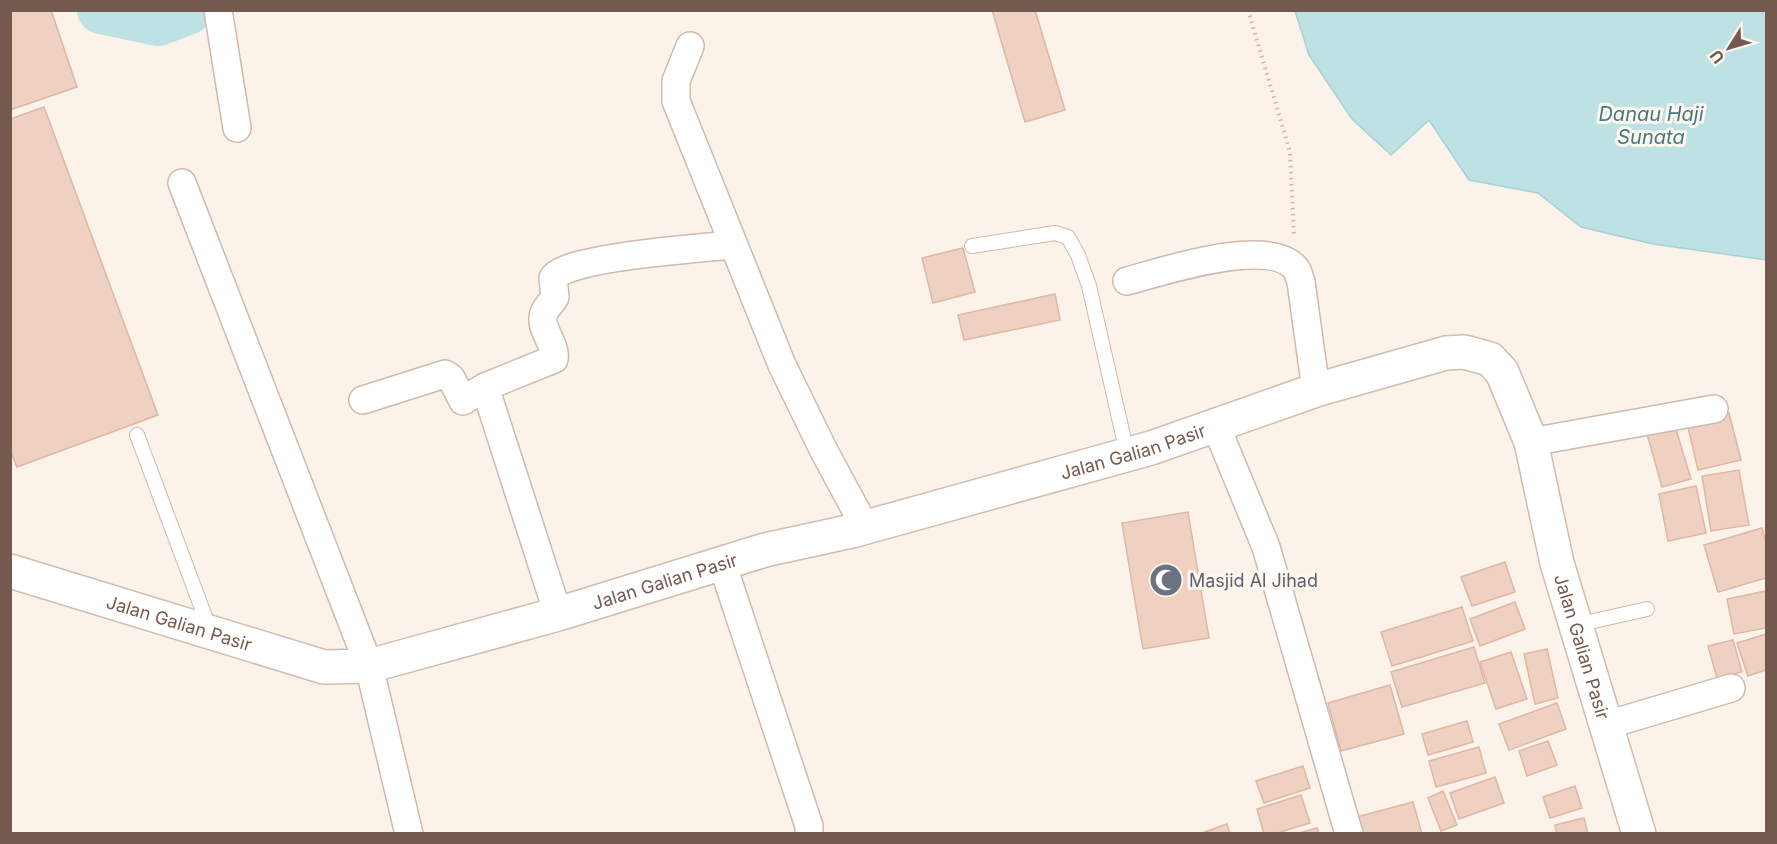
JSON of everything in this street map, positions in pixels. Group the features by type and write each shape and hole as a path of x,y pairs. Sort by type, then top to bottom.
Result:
{"street":[{"path":"218,10 237,128"},
{"path":"690,46 676,81 676,101 688,126 782,365 824,451 866,527"},
{"path":"182,183 369,666 409,834"},
{"path":"363,400 445,374 451,378 463,401 485,387 554,359 555,352 543,321 545,312 555,297 553,278 559,271 605,259 733,245"},
{"path":"1127,281 1218,258 1264,255 1285,260 1296,269 1316,390"},
{"name":"Jalan Galian Pasir","path":"10,571 324,667 369,666 558,614 722,563 866,527 1151,448 1316,390 1446,353 1464,352 1490,359 1502,372 1531,442 1557,563 1639,834"},
{"path":"485,387 558,614"},
{"path":"1531,442 1714,409"},
{"path":"1216,426 1266,547 1349,834"},
{"path":"722,563 809,826 808,834"},
{"path":"1606,725 1731,688"}],"lane":[{"path":"972,246 1055,233 1068,237 1078,255 1089,286 1127,453"},
{"path":"137,435 211,632"},
{"path":"1576,625 1647,609"}],"path":[{"path":"1248,10 1290,152 1296,269"}],"water":[{"name":"Danau Haji Sunata","path":"1295,11 1766,11 1766,260 1653,244 1581,227 1538,193 1469,180 1429,120 1391,155 1352,119 1309,55"}],"building":[{"path":"10,10 51,10 77,87 10,110"},
{"path":"992,10 1035,10 1065,110 1025,122"},
{"path":"44,107 158,415 17,467 10,450 10,119"},
{"path":"963,248 975,292 933,303 922,258"},
{"path":"1055,294 1060,320 964,340 958,315"},
{"path":"1729,413 1741,460 1698,470 1687,423"},
{"path":"1675,426 1691,479 1662,487 1647,434"},
{"path":"1739,470 1749,525 1711,531 1702,476"},
{"path":"1696,486 1706,533 1668,541 1659,494"},
{"name":"Masjid Al Jihad","path":"1188,512 1209,638 1143,649 1122,523"},
{"path":"1762,528 1766,543 1766,578 1718,592 1704,545"},
{"path":"1505,562 1515,592 1472,606 1461,577"},
{"path":"1766,591 1766,628 1734,634 1727,599"},
{"path":"1515,602 1525,629 1480,646 1470,619"},
{"path":"1462,607 1473,641 1392,666 1381,632"},
{"path":"1766,634 1766,670 1748,676 1737,643"},
{"path":"1733,640 1742,672 1717,678 1708,646"},
{"path":"1474,647 1485,683 1402,707 1391,672"},
{"path":"1547,649 1558,698 1535,704 1524,654"},
{"path":"1511,652 1527,699 1496,709 1480,662"},
{"path":"1390,685 1404,734 1341,751 1328,703"},
{"path":"1557,703 1566,729 1509,750 1499,724"},
{"path":"1467,721 1473,742 1428,755 1422,734"},
{"path":"1548,741 1557,765 1527,776 1519,751"},
{"path":"1479,747 1486,773 1436,787 1429,761"},
{"path":"1303,766 1310,788 1264,803 1256,781"},
{"path":"1495,777 1504,803 1459,819 1450,793"},
{"path":"1575,786 1582,808 1550,818 1543,797"},
{"path":"1443,791 1457,825 1441,831 1428,798"},
{"path":"1301,795 1310,823 1274,834 1264,834 1257,809"},
{"path":"1413,802 1422,834 1353,834 1349,819"},
{"path":"1584,818 1588,834 1557,834 1555,825"},
{"path":"1227,824 1230,834 1199,834"},
{"path":"1317,828 1319,834 1295,834"}],"waterway":[{"path":"101,10 158,22 189,10"}],"place":[{"name":"Masjid Al Jihad","path":"1166,580"}]}
